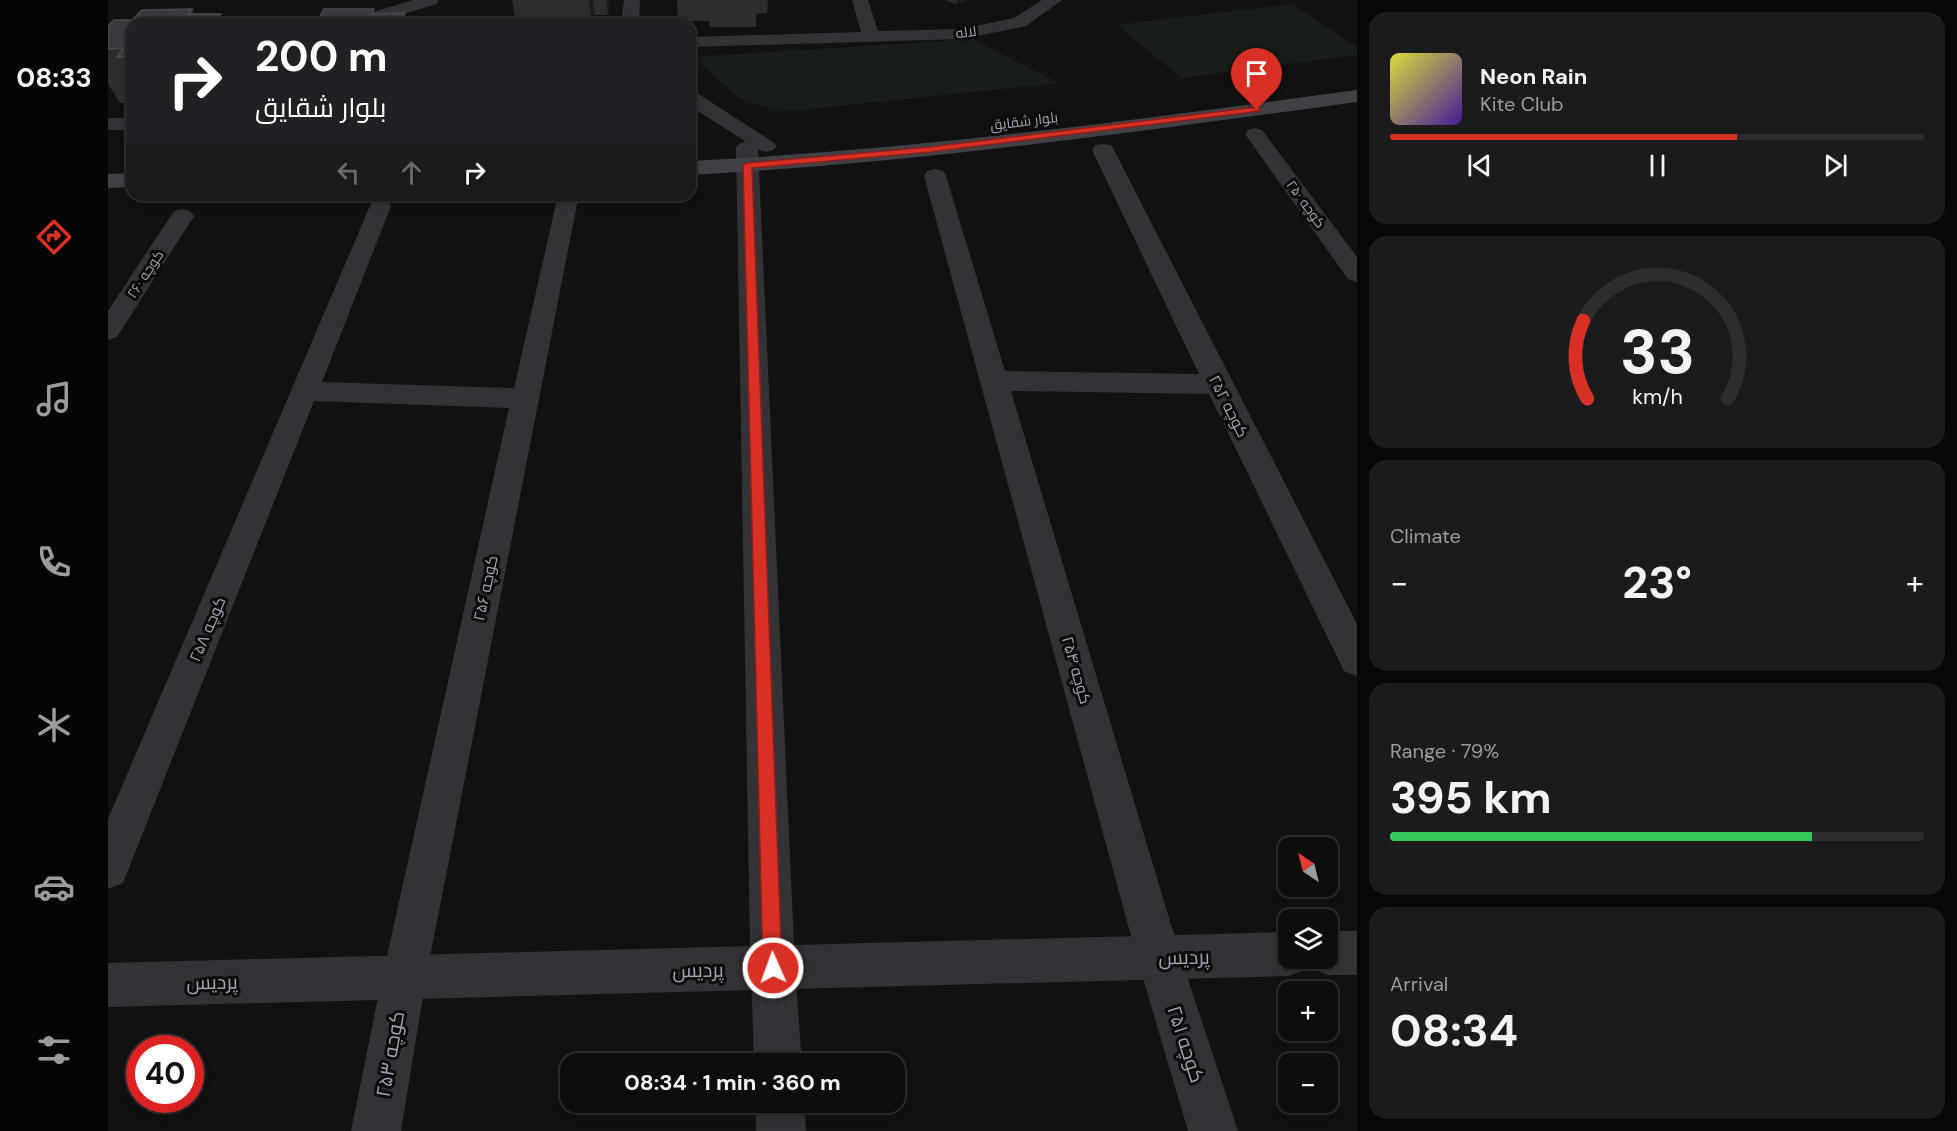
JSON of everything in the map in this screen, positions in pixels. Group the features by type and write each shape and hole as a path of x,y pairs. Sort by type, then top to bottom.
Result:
{"main road":[{"name":"بلوار شقایق","path":"696,167 753,153 1357,79"},
{"name":"بلوار شقایق","path":"696,151 753,153 930,150 1357,96"},
{"path":"108,161 126,160"},
{"path":"108,181 126,180"}],"street":[{"path":"380,18 376,17 431,0"},
{"path":"630,18 632,0"},
{"path":"860,0 871,36"},
{"name":"لاله","path":"696,42 974,32 1020,22 1054,0"},
{"path":"696,102 753,153 773,968 777,1053"},
{"path":"108,124 126,124"},
{"name":"کوچه ۲۵۰","path":"1255,134 1357,274"},
{"name":"کوچه ۲۵۲","path":"1103,150 1357,660"},
{"name":"کوچه ۲۵۴","path":"935,176 996,381 1159,958"},
{"name":"کوچه ۲۵۶","path":"404,978 567,201"},
{"name":"کوچه ۲۵۸","path":"108,868 380,207"},
{"name":"کوچه ۲۶۰","path":"108,332 182,216"},
{"path":"996,381 1218,384"},
{"path":"306,391 525,398"},
{"path":"1338,954 1357,953"},
{"name":"پردیس","path":"108,985 1278,954"},
{"name":"کوچه ۲۵۱","path":"1159,958 1213,1131"},
{"name":"کوچه ۲۵۳","path":"376,1131 404,978"},
{"path":"780,1113 781,1131"}],"shaded area":[{"path":"1292,4 1357,47 1357,55 1181,78 1117,25"},
{"path":"972,39 1059,83 781,112 739,98 696,60 696,57"}],"building":[{"path":"192,9 188,14 221,14 218,18 134,18 142,10"},
{"path":"324,9 374,9 372,14 405,13 402,18 319,18"},
{"path":"114,20 126,20 126,57 117,57 124,48 108,49 108,26"}],"route":[{"path":"773,968 747,165 930,150 1257,110"}]}
